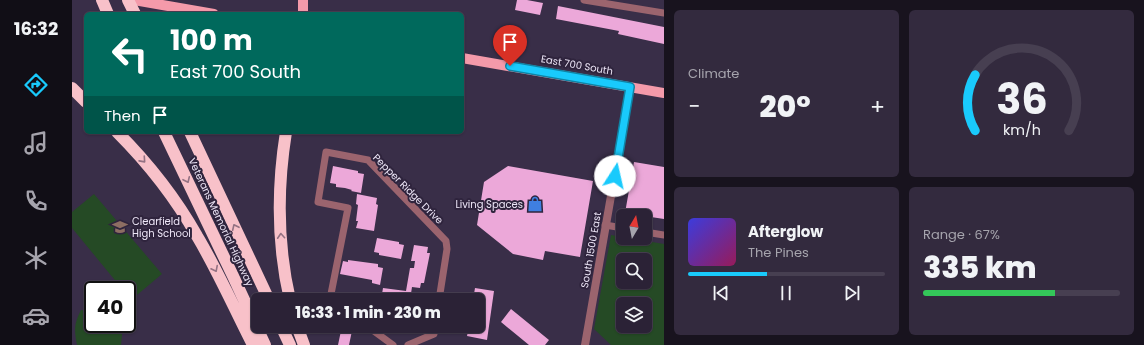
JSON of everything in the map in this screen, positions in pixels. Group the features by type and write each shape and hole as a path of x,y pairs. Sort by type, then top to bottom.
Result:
{"highway":[{"path":"102,0 107,12"},
{"path":"128,0 134,12"},
{"path":"72,88 84,100"},
{"path":"119,134 155,174 185,216 207,253 253,345"},
{"name":"Veterans Memorial Highway","path":"165,134 233,276 264,345"},
{"name":"Veterans Memorial Highway","path":"191,134 266,293"},
{"path":"286,134 280,174 279,214 283,264 289,293"},
{"path":"284,333 290,345"},
{"path":"300,333 304,345"}],"main road":[{"path":"134,0 203,12"},
{"path":"303,0 303,12"},
{"name":"East 700 South","path":"464,58 664,93"}],"street":[{"path":"584,0 664,14"},
{"name":"South 1500 East","path":"585,345 630,87"},
{"name":"Pepper Ridge Drive","path":"331,293 348,208 318,202 326,152 368,160 446,241 447,249 440,293"},
{"path":"605,226 616,227"},
{"path":"652,233 664,236"},
{"path":"377,333 393,345"},
{"path":"408,345 434,333"}],"green space":[{"path":"94,194 162,274 136,296 136,281 116,281 72,228 72,212"},
{"path":"611,235 616,236 616,245 652,245 652,242 664,244 664,345 611,345 594,329"},
{"path":"81,310 84,310 84,333 122,333 121,345 77,345 75,327"}],"building":[{"path":"517,0 543,3 540,15 515,10"},
{"path":"558,6 664,27 664,44 618,34 619,31 556,19"},
{"path":"634,162 664,167 664,219 652,217 652,209 626,209"},
{"path":"333,166 358,171 358,173 364,174 361,193 336,187 336,184 330,183"},
{"name":"Living Spaces","path":"508,166 593,181 580,257 545,251 543,260 513,254 477,225 484,182"},
{"path":"357,194 377,198 376,204 378,205 374,231 356,228 358,221 356,221 358,205 356,204"},
{"path":"377,238 399,242 399,244 404,245 401,259 379,255 379,253 374,252"},
{"path":"414,245 428,247 427,253 430,253 424,283 421,283 420,288 412,287 411,293 382,293 383,288 406,291 410,268 414,268 415,261 411,261"},
{"path":"348,260 378,264 378,267 383,268 380,285 372,283 372,280 340,274 343,261 348,262"},
{"path":"475,288 494,291 487,340 467,336 468,333 485,333 485,293 474,293"},
{"path":"511,309 549,340 545,345 529,345 501,322"},
{"path":"341,333 352,333 349,345 338,345"}],"place":[{"name":"Living Spaces","path":"535,204"},
{"name":"Clearfield High School","path":"120,227"}],"route":[{"path":"510,66 630,87 615,176"}]}
